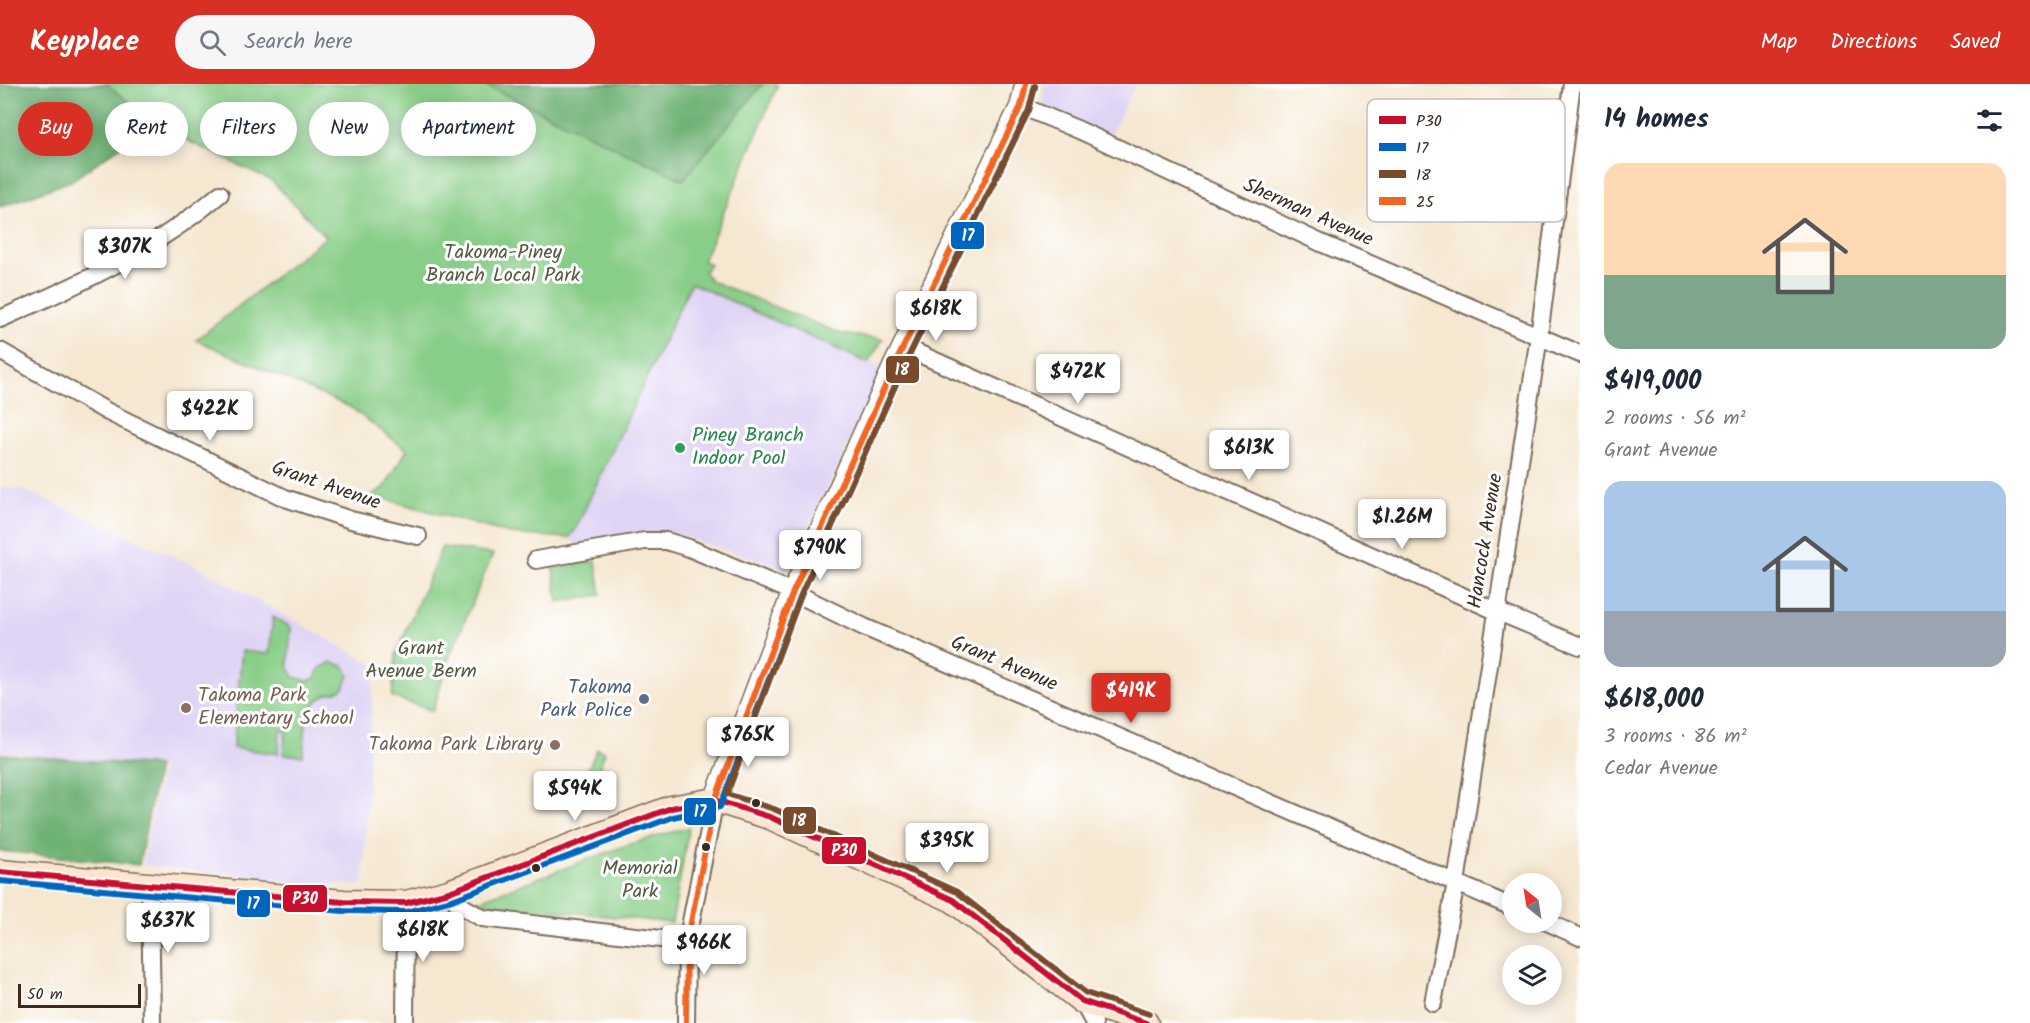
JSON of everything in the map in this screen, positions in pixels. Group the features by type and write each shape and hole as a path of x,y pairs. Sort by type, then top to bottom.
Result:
{"main road":[{"path":"0,872 344,902 406,903 449,892 671,808 715,800 770,817 953,900 1082,1001 1146,1023"}],"street":[{"path":"687,1023 687,942 715,800 793,592 904,346 1021,106 1026,84"},
{"name":"Hancock Avenue","path":"1565,137 1572,84"},
{"name":"Sherman Avenue","path":"1021,106 1079,130 1321,243 1580,354"},
{"path":"0,319 116,265 184,223 220,194"},
{"name":"Hancock Avenue","path":"1433,1003 1456,883 1539,336 1554,222"},
{"path":"904,346 1496,611 1580,646"},
{"name":"Grant Avenue","path":"0,351 108,412 285,498 351,520 418,536"},
{"name":"Grant Avenue","path":"536,560 656,541 688,548 793,592 864,627 1502,903"},
{"path":"150,886 152,1023"},
{"path":"449,892 458,904 482,918 687,942"},
{"path":"405,1023 406,903"},
{"path":"1562,929 1580,937"},
{"path":"1082,1001 1094,1023"}],"shaded area":[{"path":"1044,84 1136,84 1109,138 1041,106"},
{"path":"691,283 885,369 791,564 784,569 682,536 641,537 580,547 569,538 575,530"},
{"name":"Takoma Park Elementary School","path":"0,487 24,490 198,567 374,665 363,885 315,884 142,865 162,767 0,752"}],"green space":[{"path":"0,84 106,84 129,102 105,102 107,156 71,181 0,207"},
{"name":"Takoma-Piney Branch Local Park","path":"92,84 778,84 703,261 710,264 704,272 711,281 842,334 883,339 868,363 691,283 575,530 569,538 510,534 371,495 384,488 407,450 350,407 196,340 326,237 272,181 220,156 297,156 297,102 200,102 200,147 188,141 188,102 120,102"},
{"path":"483,84 763,84 683,180 536,109 536,102 520,102"},
{"name":"Grant Avenue Berm","path":"442,547 493,554 447,663 433,711 392,697 396,654"},
{"path":"596,561 601,595 558,602 553,568"},
{"path":"273,617 291,627 288,666 294,677 308,681 315,678 319,669 331,662 344,666 349,675 344,688 322,697 311,709 306,724 303,756 283,754 286,731 280,730 278,754 233,748 242,651 269,654"},
{"path":"597,749 605,752 599,769 612,773 606,791 582,783"},
{"path":"0,754 158,766 139,865 0,851"},
{"name":"Memorial Park","path":"689,827 672,923 474,902 627,845"}],"transit line":[{"name":"25","path":"686,1023 687,942 715,800 793,592 895,364 1021,106 1026,84"},
{"name":"17","path":"0,881 343,911 407,912 452,900 673,817 720,807 801,595 903,368 1029,110 1035,86"},
{"name":"18","path":"1035,86 1029,110 903,368 801,595 727,794 774,809 957,892 1086,993 1149,1014"},
{"name":"P30","path":"0,872 344,902 406,903 449,892 671,808 715,800 770,817 953,900 1082,1001 1146,1023"}],"place":[{"name":"Piney Branch Indoor Pool","path":"680,448"},
{"name":"Takoma Park Police","path":"644,699"},
{"name":"Takoma Park Elementary School","path":"186,708"},
{"name":"Takoma Park Library","path":"555,745"}]}
